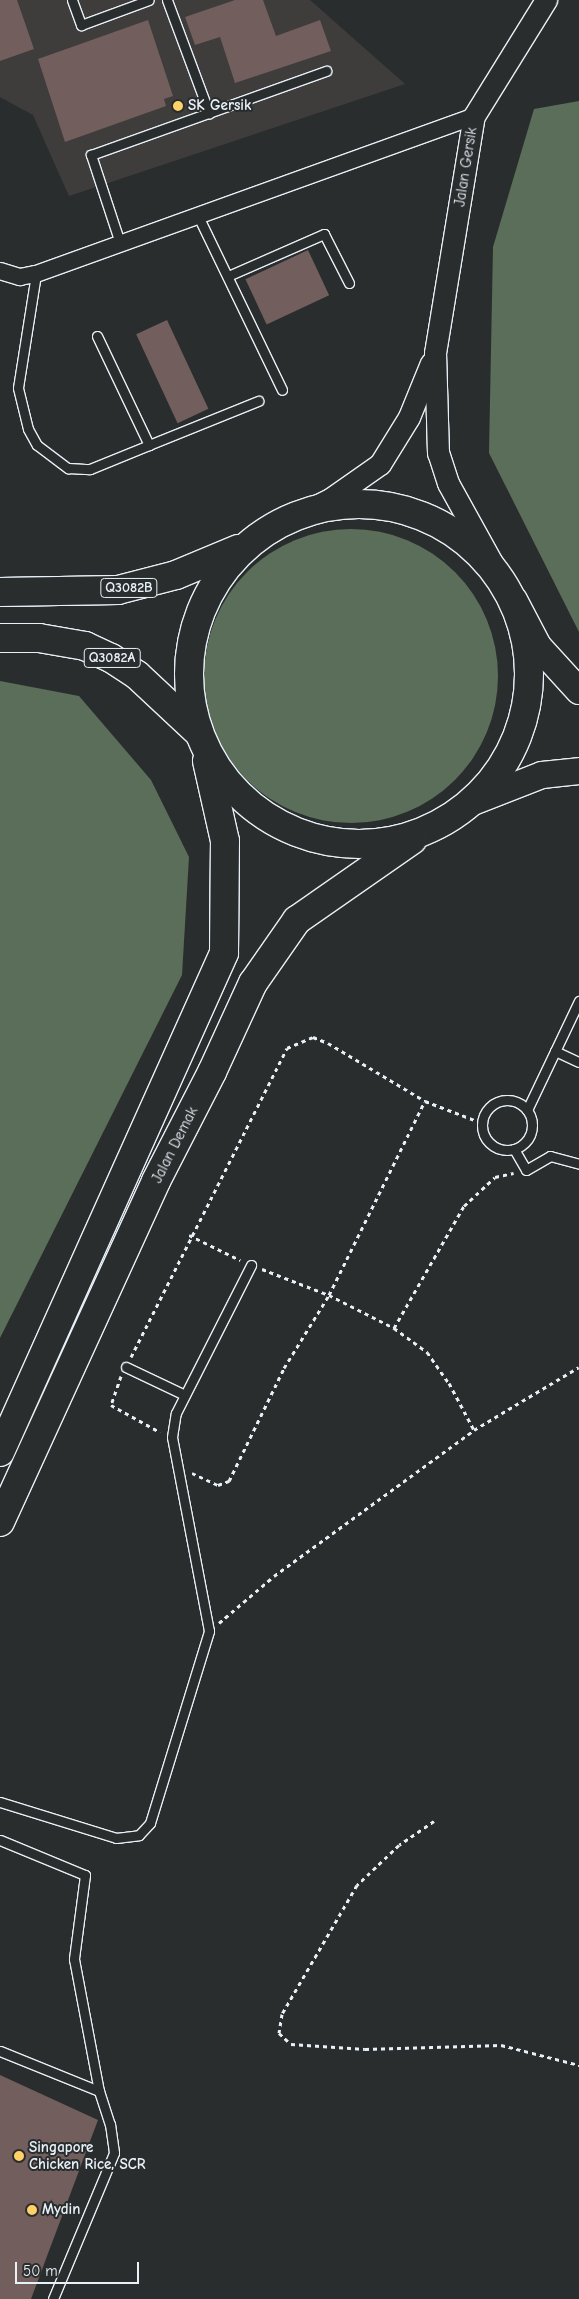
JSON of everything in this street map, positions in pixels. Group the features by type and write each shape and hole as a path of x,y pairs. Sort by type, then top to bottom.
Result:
{"highway":[{"path":"0,1452 224,953 225,841 201,738 189,682 194,630 216,582 250,543 286,521 337,506 377,505 404,510 452,531 483,556 500,577 514,600 529,654 526,710 505,762 468,804 428,829 400,838 363,844 326,841 298,832 259,812 236,792 201,738"},
{"name":"Q3082B","path":"0,592 118,590 176,575 250,543"},
{"name":"Q3082A","path":"0,638 40,638 85,646 111,658 137,676 201,738"},
{"name":"Jalan Demak","path":"0,1522 152,1190 212,1072 253,983 297,920 428,829"}],"main road":[{"path":"514,600 538,646 579,691"},
{"path":"468,804 542,775 579,771"}],"street":[{"name":"Jalan Gersik","path":"435,353 474,116 546,0"},
{"path":"0,271 20,277 36,274 474,116"},
{"path":"286,521 330,499 380,464 409,416 435,353"},
{"path":"435,353 438,453 452,491 500,577"}],"lane":[{"path":"72,0 81,25 149,0"},
{"path":"167,0 209,113"},
{"path":"120,243 91,155 326,71"},
{"path":"198,216 282,390"},
{"path":"228,276 324,234 349,283"},
{"path":"36,274 18,388 28,429 37,445 68,468 90,469 258,401"},
{"path":"97,336 149,444"},
{"path":"514,1149 530,1132 527,1110 579,1001"},
{"path":"555,1051 579,1062"},
{"path":"527,1110 512,1100 496,1102 482,1123 491,1144 514,1149 526,1170 550,1156 579,1164"},
{"path":"0,1802 116,1838 139,1835 152,1816 209,1631 172,1437 176,1413 251,1265"},
{"path":"126,1367 185,1395"},
{"path":"0,1840 84,1874 74,1959 99,2090 110,2124 114,2153 53,2299"},
{"path":"0,2051 99,2090"}],"path":[{"path":"172,1437 111,1405 126,1367 189,1235 287,1048 313,1038 328,1043 425,1101 482,1123"},
{"path":"179,1467 218,1485 229,1481 284,1368 329,1295 425,1101"},
{"path":"394,1328 464,1206 495,1178 526,1170"},
{"path":"189,1235 251,1265 329,1295 394,1328 427,1352 449,1383 474,1430"},
{"path":"209,1631 274,1576 474,1430 579,1367"},
{"path":"434,1821 399,1845 357,1885 282,2014 279,2033 292,2044 366,2049 500,2045 579,2065"}],"shaded area":[{"name":"SK Gersik","path":"0,0 310,0 405,84 69,196 33,115 0,97"}],"green space":[{"path":"579,101 579,632 489,453 493,247 534,109"},
{"path":"351,529 380,532 407,540 433,554 455,572 473,594 487,620 495,647 498,676 495,705 487,732 473,758 455,780 433,798 407,812 380,820 351,823 322,820 295,812 269,798 247,780 229,758 215,732 207,705 204,676 207,647 215,620 229,594 247,572 269,554 295,540 322,532"},
{"path":"0,681 79,696 151,780 189,857 182,975 0,1338"}],"building":[{"path":"0,0 17,0 34,49 0,61"},
{"path":"235,0 263,0 276,36 320,20 331,51 235,83 220,37 195,45 185,17"},
{"path":"148,20 173,96 164,99 166,106 65,142 38,59"},
{"path":"308,250 329,295 267,324 245,279"},
{"path":"167,320 208,409 178,423 136,334"},
{"name":"Mydin","path":"0,2075 98,2120 31,2299 0,2299"}],"place":[{"name":"SK Gersik","path":"178,106"},
{"name":"Singapore Chicken Rice, SCR","path":"19,2156"},
{"name":"Mydin","path":"32,2210"}]}
